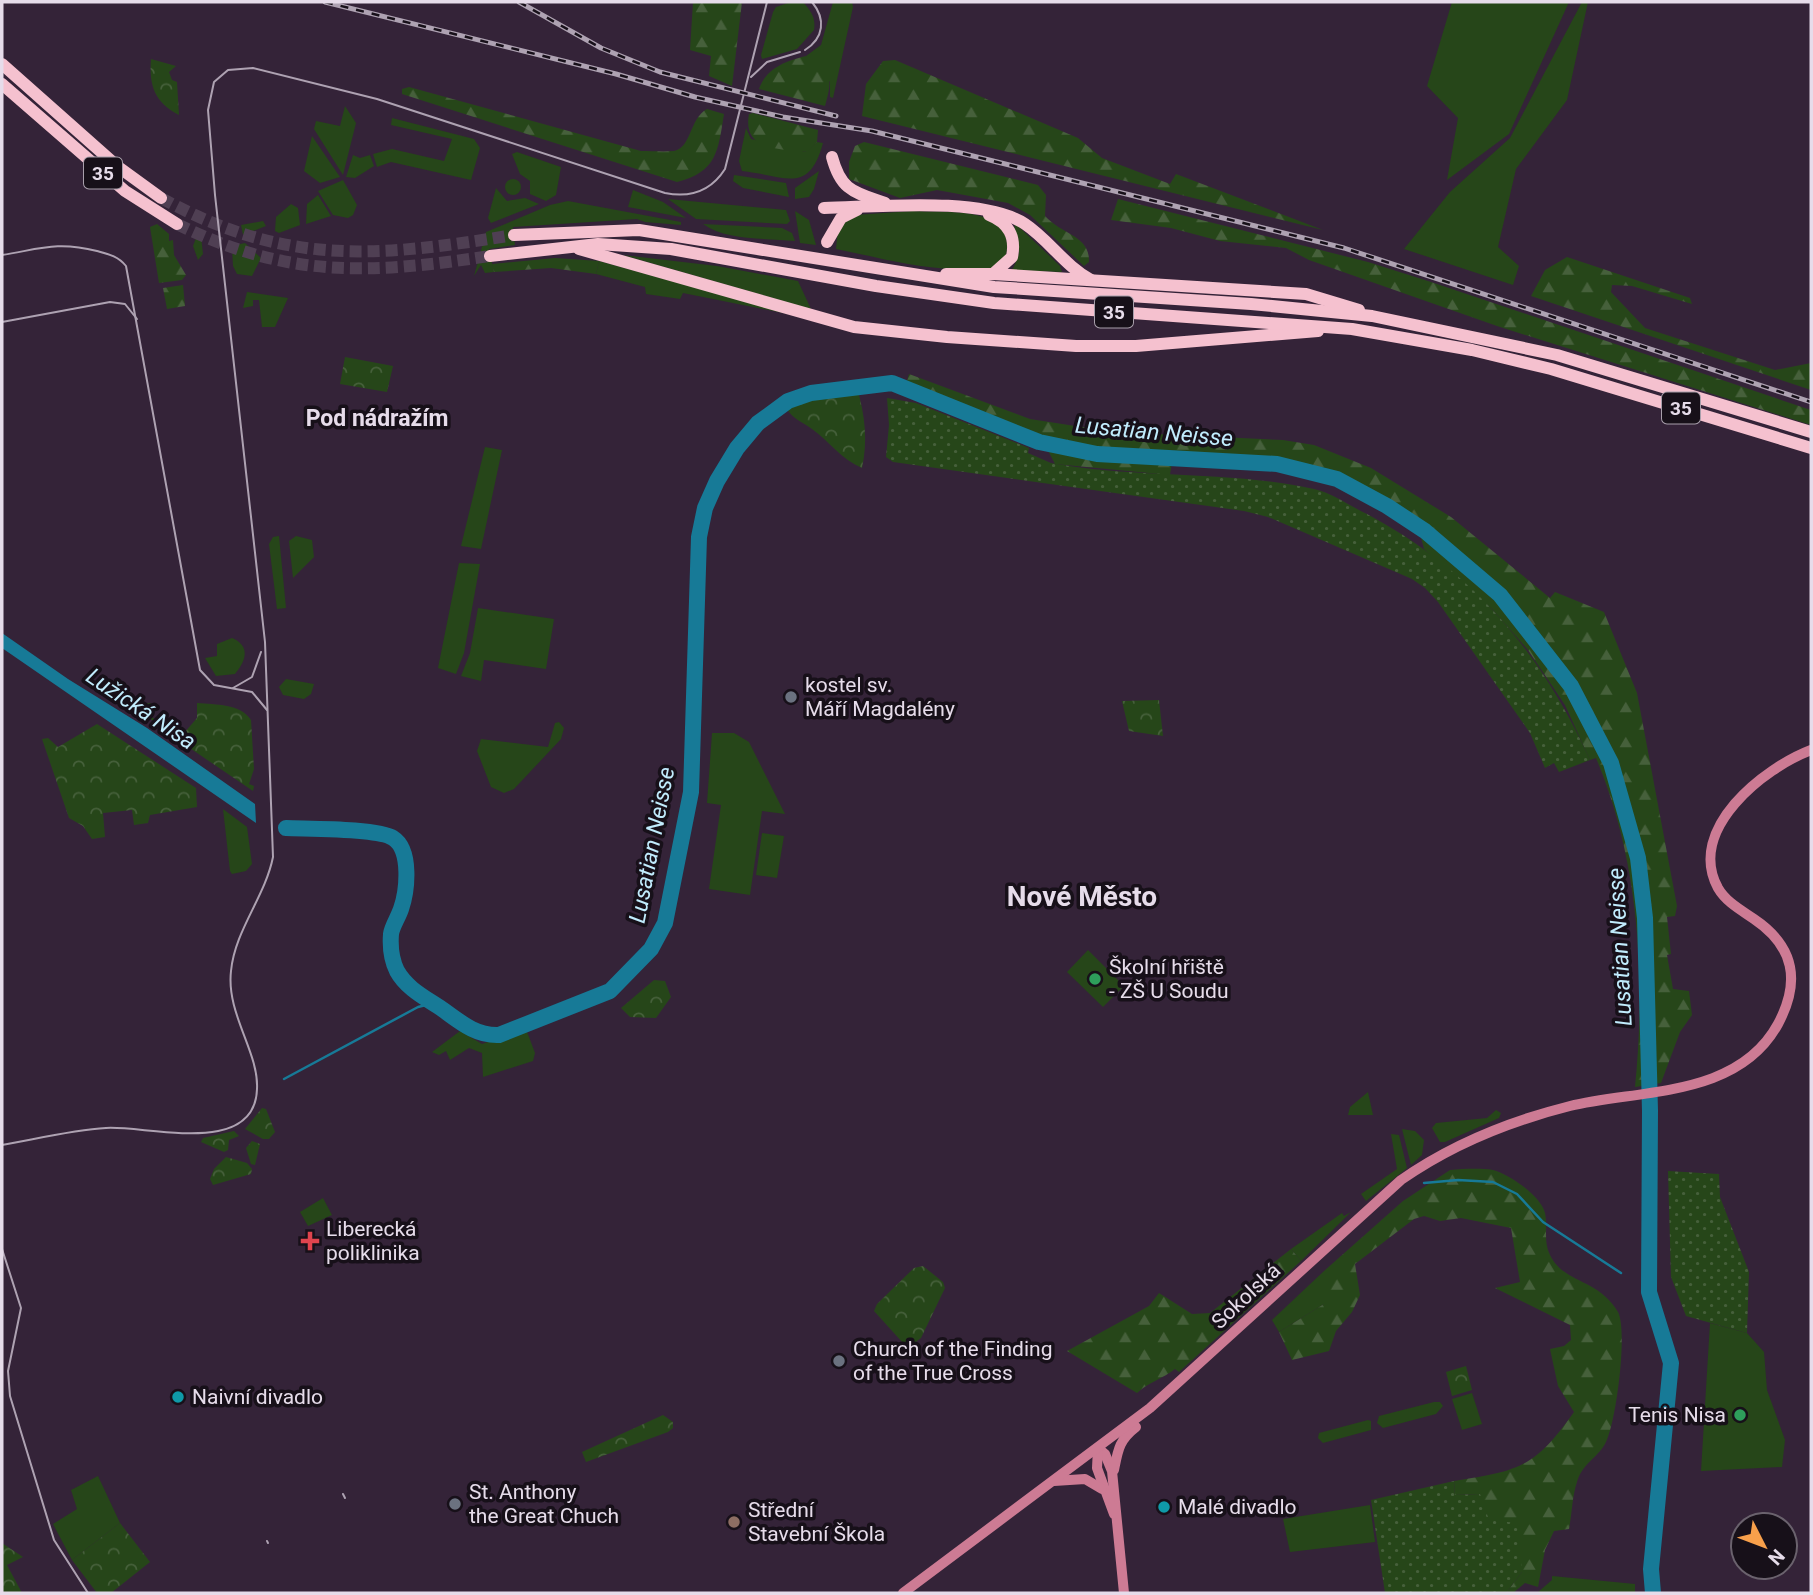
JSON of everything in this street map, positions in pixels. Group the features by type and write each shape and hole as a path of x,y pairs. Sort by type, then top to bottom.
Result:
{"highway":[{"name":"35","path":"2,64 117,166 162,198"},
{"name":"35","path":"2,84 125,191 177,224"},
{"path":"832,157 842,184 855,193 896,206"},
{"path":"827,242 835,226 848,213 896,206"},
{"path":"824,208 973,208 1004,214 1027,225 1079,273 1093,281"},
{"path":"973,208 1003,223 1013,239 1012,257 993,274"},
{"name":"35","path":"514,235 639,230 994,288 1251,303 1372,316 1478,336 1557,355 1811,432"},
{"name":"35","path":"490,256 568,246 616,245 671,249 876,286 994,303 1352,330 1472,350 1551,369 1811,448"},
{"path":"568,246 853,327 1076,346 1136,346 1224,337 1352,330"},
{"path":"900,273 993,274 1306,294 1340,302 1372,316"}],"main road":[{"name":"Sokolská","path":"1149,1413 1353,1222 1401,1180 1437,1156 1523,1121 1570,1106 1665,1091 1709,1080 1738,1065 1770,1037 1786,1006 1790,990 1789,958 1770,931 1723,895 1717,885 1713,848 1726,816 1741,795 1779,765 1811,750"},
{"path":"903,1593 1149,1413"},
{"path":"1113,1476 1117,1449 1122,1438 1149,1413"},
{"path":"1098,1448 1108,1460 1113,1476 1124,1593"},
{"path":"1098,1448 1097,1468 1118,1530"},
{"path":"1057,1482 1085,1479 1099,1485 1105,1492"}],"green space":[{"path":"693,2 742,2 732,86 709,76 711,56 690,50"},
{"path":"791,2 803,2 806,5 814,18 814,30 797,49 762,59 773,12 776,7"},
{"path":"833,2 852,2 853,7 833,98 830,97 830,82 806,56 821,45"},
{"path":"1452,2 1569,2 1509,134 1447,180 1458,118 1427,86"},
{"path":"1582,2 1588,2 1567,100 1516,169 1498,247 1519,266 1513,285 1404,249 1450,192 1510,138"},
{"path":"806,56 822,67 829,77 825,106 759,89 772,71 784,63"},
{"path":"151,59 176,66 169,72 172,80 177,82 179,115 164,104 155,92 151,77"},
{"path":"895,60 1078,138 1102,158 1170,184 1176,174 1323,230 862,116 866,84 883,61"},
{"path":"409,87 641,151 674,151 684,144 697,119 707,109 724,114 717,149 708,166 690,178 677,182 402,94 402,89"},
{"path":"345,106 356,123 343,175 314,129 316,121 340,126"},
{"path":"749,114 818,130 817,142 807,152 765,146 751,135 748,126"},
{"path":"392,118 474,139 480,148 471,180 391,162 377,167 373,154 392,149 444,161 452,139 391,125"},
{"path":"746,128 751,139 806,152 817,142 823,143 811,170 803,176 783,178 742,171 739,161"},
{"path":"312,136 340,177 320,183 304,171"},
{"path":"864,142 1038,185 1046,195 1045,216 1085,246 1089,262 1084,266 1030,215 1008,203 937,190 900,198 849,179 849,162 855,146"},
{"path":"517,152 561,167 556,195 546,201 530,194 530,181 520,174 512,154"},
{"path":"353,155 360,158 370,155 374,166 355,178 346,177"},
{"path":"819,171 809,197 795,199 795,188"},
{"path":"734,175 786,183 789,197 743,188 733,181"},
{"path":"513,179 521,187 513,195 505,187"},
{"path":"343,180 357,205 353,215 348,218 333,215 318,191"},
{"path":"496,188 507,201 525,198 539,204 491,223 488,218"},
{"path":"633,190 663,202 686,218 628,207"},
{"path":"318,195 331,216 306,224 307,204"},
{"path":"668,199 786,210 790,221 787,224 696,219"},
{"path":"1118,199 1368,262 1431,282 1811,410 1811,425 1497,326 1309,260 1286,248 1220,241 1171,228 1111,220"},
{"path":"568,201 681,222 681,225 637,219 513,227 515,245 489,249 494,272 485,273 481,265 474,276 486,232 550,205"},
{"path":"291,204 298,208 300,225 279,233 275,231 276,217"},
{"path":"795,211 809,220 816,245 800,243"},
{"path":"913,211 955,212 986,218 997,224 1005,233 1007,251 1004,259 992,269 972,271 910,264 836,249 838,228 855,215"},
{"path":"263,221 266,226 243,235 241,225"},
{"path":"1014,222 1060,266 1062,272 1012,270 1019,249"},
{"path":"157,224 169,234 169,241 173,240 174,255 186,275 182,280 159,283 150,227"},
{"path":"703,224 782,228 792,233 795,241 735,236"},
{"path":"200,227 203,254 198,260 193,246"},
{"path":"245,243 261,258 252,276 237,274 233,266 232,249"},
{"path":"623,255 717,266 798,281 811,309"},
{"path":"1567,257 1690,298 1692,304 1632,286 1612,285 1611,292 1645,328 1775,370 1811,363 1811,390 1531,296 1545,270"},
{"path":"555,258 599,261 596,274 551,268 494,272 492,264"},
{"path":"599,261 798,316 683,293 680,299 646,294 645,287 596,274"},
{"path":"183,285 185,306 167,309 163,288"},
{"path":"247,292 288,298 275,327 262,327 259,300 253,300 253,306 243,308"},
{"path":"345,357 393,366 387,392 340,384"},
{"path":"909,374 1030,419 1114,432 1283,440 1314,445 1371,468 1451,517 1550,598 1555,592 1604,612 1637,693 1677,906 1675,916 1667,917 1671,954 1667,955 1673,989 1689,991 1692,1015 1680,1032 1661,1083 1635,1087 1640,1004 1636,920 1622,837 1596,758 1590,760 1565,705 1528,650 1492,609 1424,549 1416,518 1355,484 1306,465 1248,456 1173,455 1170,475 1055,464 1042,439 906,384"},
{"path":"857,388 865,428 862,468 795,418 786,408 834,390"},
{"path":"887,398 916,403 1029,448 1028,453 1051,463 1116,471 1249,479 1314,489 1334,497 1405,536 1471,588 1526,649 1571,721 1590,760 1559,772 1554,763 1545,768 1530,733 1438,602 1412,579 1268,517 1244,511 893,462 886,457 889,425"},
{"path":"485,447 502,450 481,549 461,546"},
{"path":"279,536 286,608 277,609 269,544 273,537"},
{"path":"296,536 312,540 314,557 293,578 289,541"},
{"path":"459,563 480,564 464,653 456,674 438,668"},
{"path":"478,608 554,619 546,669 484,660 481,681 461,676 470,653"},
{"path":"232,638 244,649 242,664 235,674 216,676 205,658 217,656 217,644"},
{"path":"286,679 314,684 311,694 304,699 283,695 279,687"},
{"path":"1159,700 1163,736 1129,731 1122,701"},
{"path":"151,703 146,713 176,734 174,737 132,705"},
{"path":"197,703 241,710 251,720 254,769 249,784 254,786 253,791 178,740 197,718"},
{"path":"559,722 564,728 561,739 514,789 504,793 491,787 477,751 481,739 548,747 555,723"},
{"path":"97,724 196,788 197,807 150,815 148,823 134,825 132,810 103,813 105,837 92,839 83,826 69,818 42,739 48,738 58,747"},
{"path":"712,733 734,733 749,742 785,814 762,811 750,895 709,889 721,805 707,803"},
{"path":"223,809 247,827 252,864 246,871 232,874 230,871"},
{"path":"762,833 784,836 777,878 756,875"},
{"name":"Školní hřiště - ZŠ U Soudu","path":"1088,950 1124,986 1103,1007 1067,972"},
{"path":"654,980 665,981 671,997 656,1018 630,1017 621,1008"},
{"path":"526,1029 535,1053 533,1061 483,1077 482,1053 469,1048 450,1060 446,1051 439,1055 432,1052 460,1031 482,1044"},
{"path":"1368,1092 1373,1115 1348,1115 1350,1107"},
{"path":"262,1108 266,1109 275,1132 269,1139 263,1139 245,1129"},
{"path":"1496,1110 1501,1113 1499,1118 1445,1142 1440,1142 1432,1128 1436,1123 1487,1118"},
{"path":"1402,1129 1415,1131 1424,1140 1422,1155 1411,1165"},
{"path":"234,1131 239,1136 229,1140 228,1150 224,1152 201,1142 203,1138"},
{"path":"1391,1134 1399,1135 1407,1168 1366,1201 1361,1194 1397,1169"},
{"path":"252,1141 260,1144 255,1165 251,1164 246,1148"},
{"path":"226,1157 247,1163 252,1169 251,1174 213,1185 210,1179 214,1169"},
{"path":"1450,1170 1493,1170 1531,1193 1545,1213 1547,1244 1556,1264 1610,1301 1621,1322 1619,1378 1609,1434 1602,1449 1579,1476 1569,1529 1554,1531 1545,1550 1538,1587 1525,1583 1513,1593 1506,1593 1522,1572 1489,1521 1479,1494 1455,1495 1454,1481 1495,1474 1524,1463 1548,1445 1574,1412 1558,1386 1550,1349 1564,1346 1571,1340 1570,1325 1495,1288 1520,1282 1511,1228 1461,1218 1440,1221 1424,1216 1414,1219 1355,1264 1360,1295 1352,1312 1336,1331 1329,1351 1292,1360 1279,1332 1324,1304 1324,1271 1403,1201"},
{"path":"1668,1171 1719,1174 1720,1197 1749,1272 1747,1333 1686,1316 1671,1277"},
{"path":"323,1198 332,1215 308,1226 300,1212"},
{"path":"1351,1212 1301,1261 1291,1249 1342,1213 1344,1216"},
{"path":"1291,1249 1301,1261 1179,1372 1175,1369 1137,1393 1067,1351 1149,1306 1159,1293 1192,1314 1210,1313"},
{"path":"923,1266 943,1282 945,1288 921,1338 913,1344 903,1343 874,1311 877,1304 914,1268"},
{"path":"1324,1271 1324,1304 1279,1332 1272,1320"},
{"name":"Tenis Nisa","path":"1710,1323 1747,1333 1764,1352 1767,1390 1785,1440 1782,1467 1701,1471"},
{"path":"1466,1366 1472,1390 1452,1396 1446,1372"},
{"path":"1472,1393 1482,1424 1462,1430 1452,1399"},
{"path":"1440,1402 1443,1406 1436,1414 1383,1428 1377,1423 1379,1416"},
{"path":"663,1415 673,1422 673,1428 668,1432 586,1462 582,1452"},
{"path":"1371,1421 1371,1430 1323,1443 1318,1438 1319,1433"},
{"path":"98,1476 120,1523 72,1560 53,1524 77,1509 71,1490"},
{"path":"1454,1481 1455,1495 1480,1494 1489,1520 1517,1523 1522,1572 1506,1593 1385,1593 1371,1500"},
{"path":"1370,1505 1375,1542 1290,1552 1283,1519"},
{"path":"120,1523 150,1562 111,1593 97,1593 72,1560"},
{"path":"2,1543 23,1557 7,1565 22,1593 2,1593"},
{"path":"1552,1576 1635,1584 1635,1593 1537,1593 1552,1580"}],"water":[{"path":"2,633 68,679 147,728 255,804 256,823 2,648"}],"waterway":[{"name":"Lusatian Neisse","path":"286,828 373,832 393,838 399,844 405,861 406,882 401,909 391,934 391,953 395,966 411,988 469,1027 483,1033 499,1035 610,991 651,949 665,923 691,792 699,537 705,508 717,481 737,448 758,423 788,401 811,393 892,383 1039,442 1097,454 1277,464 1337,479 1387,506 1425,531 1500,595 1571,686 1611,763 1638,858 1645,918 1650,1111 1649,1292 1671,1363 1651,1569 1653,1593"},
{"path":"284,1079 418,1007 434,1003"},
{"path":"1424,1183 1458,1180 1493,1182 1517,1194 1543,1222 1621,1273"}],"tunnel":[{"path":"161,198 207,220 250,236 292,246 334,251 419,248 514,235"},
{"path":"177,224 217,242 256,255 330,267 406,266 490,256"}],"tram line":[{"path":"2,1145 106,1128 171,1133 219,1131 238,1124 252,1110 257,1089 253,1061 233,1002 231,971 238,942 264,886 273,857 265,642 215,195 208,110 214,82 228,70 253,68 377,99 665,193 691,193 706,188 725,169 767,2"},
{"path":"805,50 816,40 821,28 819,15 812,2"},
{"path":"751,77 767,62 800,52"},
{"path":"2,255 49,247 83,248 109,254 126,266 200,670 214,685 252,692 267,710"},
{"path":"2,322 110,302 125,304 137,319"},
{"path":"233,688 252,677 261,652"},
{"path":"2,1249 21,1308 8,1371 10,1396 54,1540 88,1593"},
{"path":"343,1494 345,1498"}],"railway":[{"path":"325,2 616,74 695,97 783,117 872,131 1344,248 1811,402"},
{"path":"519,2 601,48 660,72 836,116"}],"place":[{"name":"kostel sv. Máří Magdalény","path":"791,697"},
{"name":"Školní hřiště - ZŠ U Soudu","path":"1095,979"},
{"name":"Liberecká poliklinika","path":"310,1241"},
{"name":"Church of the Finding of the True Cross","path":"839,1361"},
{"name":"Naivní divadlo","path":"178,1397"},
{"name":"Tenis Nisa","path":"1740,1415"},
{"name":"St. Anthony the Great Chuch","path":"455,1504"},
{"name":"Malé divadlo","path":"1164,1507"},
{"name":"Střední Stavební Škola","path":"734,1522"}],"district":[{"name":"Pod nádražím","path":"377,418"},
{"name":"Nové Město","path":"1082,896"}],"water label":[{"name":"Lužická Nisa","path":"141,709"}]}
